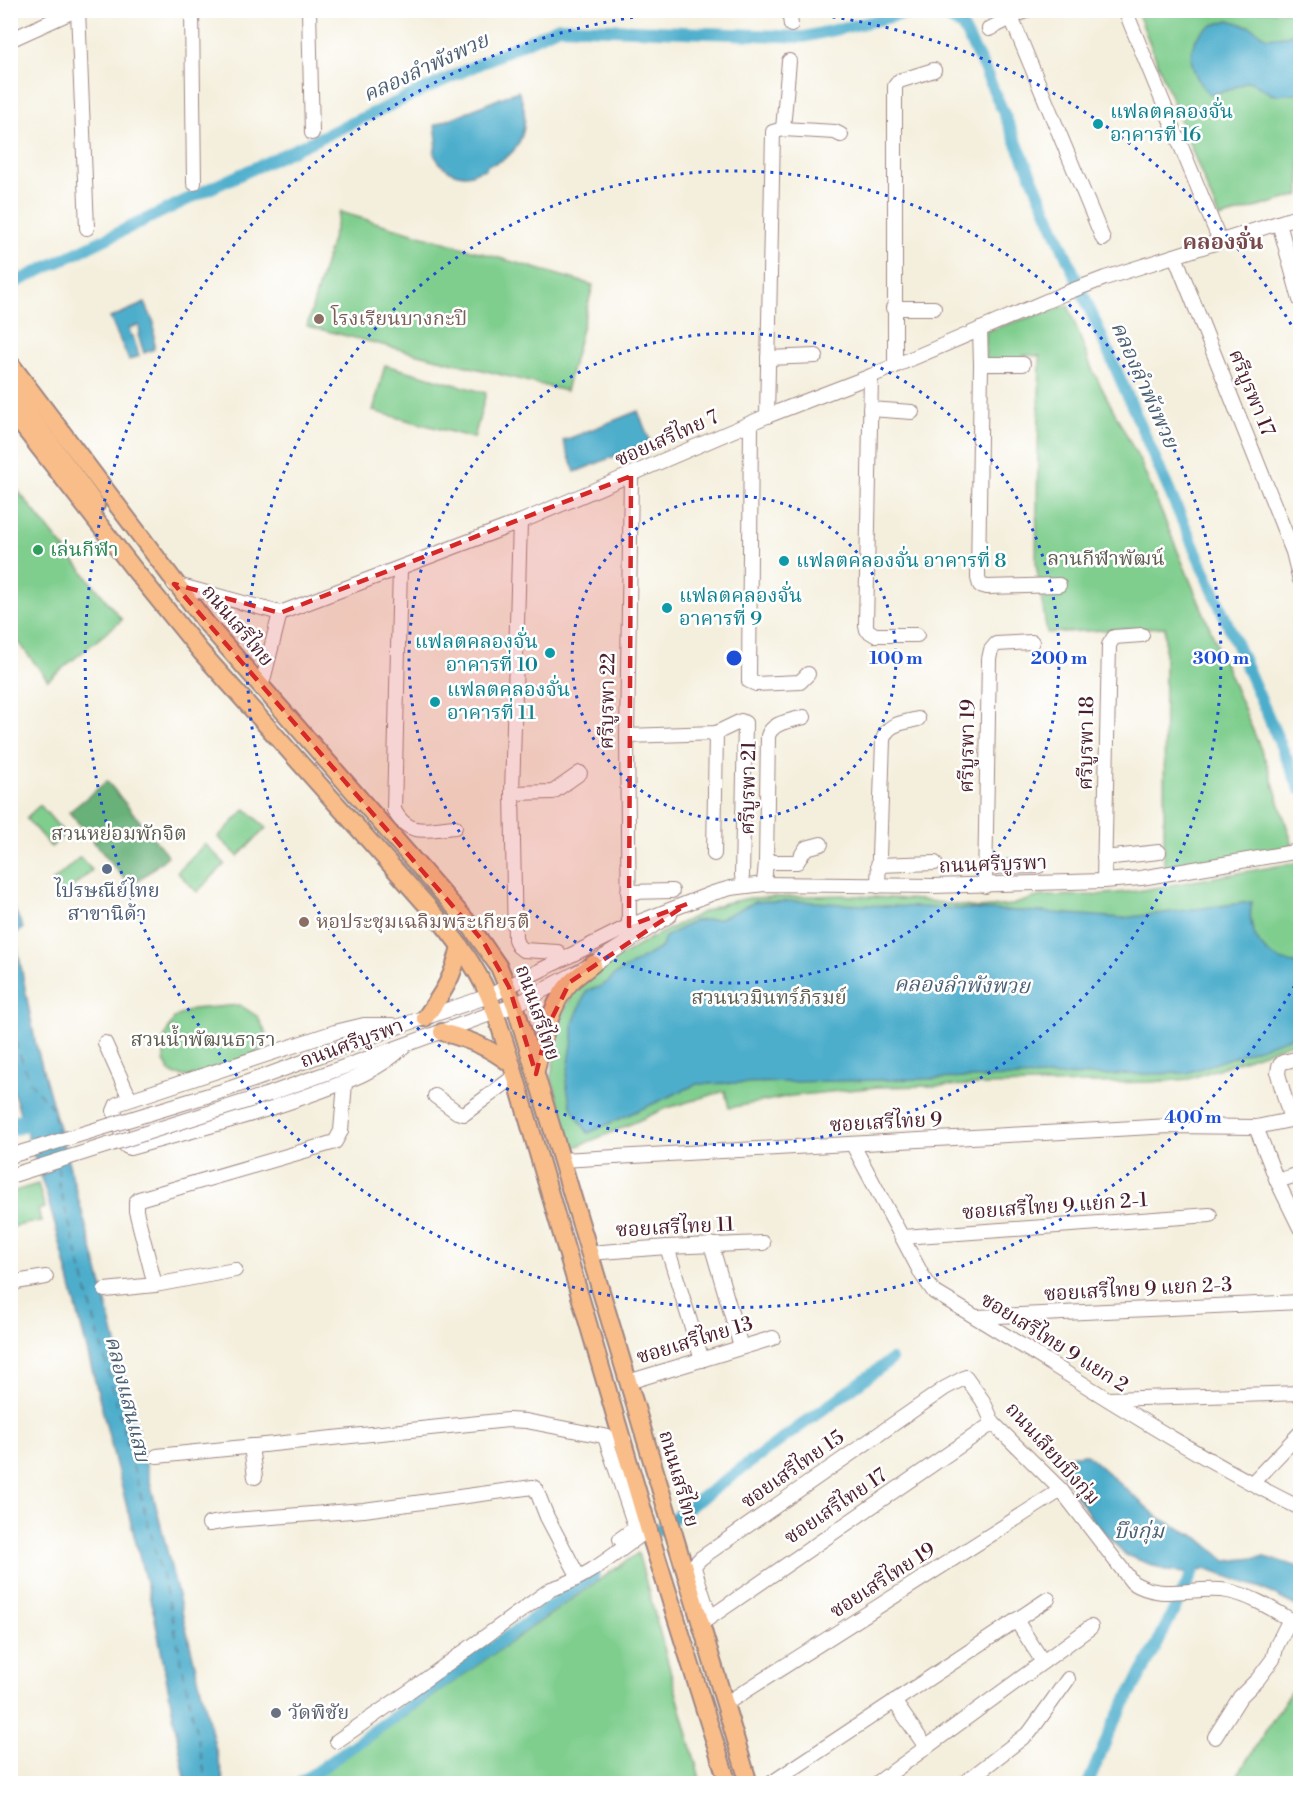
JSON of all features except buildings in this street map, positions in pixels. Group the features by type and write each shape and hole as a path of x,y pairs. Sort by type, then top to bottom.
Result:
{"main road":[{"name":"ถนนเสรีไทย","path":"10,363 174,584 261,688 466,920 487,949 509,987 749,1784"},
{"path":"12,390 84,488 133,568"},
{"name":"ถนนเสรีไทย","path":"10,410 133,568 226,682 407,881 472,962 496,1013 649,1529 728,1784"},
{"path":"425,1018 440,998 454,972 460,946"},
{"path":"536,1074 541,1046 562,994 570,982 593,964"},
{"path":"442,1032 468,1039 492,1050 514,1071"}],"street":[{"path":"10,40 77,10 87,228"},
{"path":"192,10 194,183"},
{"path":"309,10 312,134"},
{"path":"789,10 791,25"},
{"path":"989,29 1009,14 1027,10"},
{"path":"1125,10 1220,241"},
{"path":"1009,14 1103,239"},
{"path":"783,129 789,61"},
{"path":"894,366 895,86 899,81 934,70"},
{"path":"767,416 773,132 783,129 835,132 841,135"},
{"name":"ซอยเสรีไทย 7","path":"280,613 520,522 767,416 872,376 1105,278 1300,216"},
{"path":"1279,223 1300,300"},
{"name":"ศรีบูรพา 17","path":"1175,256 1291,547 1300,580"},
{"path":"893,308 934,308"},
{"path":"980,329 978,578 980,585 987,587 1059,585"},
{"path":"768,358 816,356"},
{"path":"981,364 1023,364"},
{"path":"872,376 867,630 875,635 917,635"},
{"path":"870,410 912,412"},
{"path":"751,423 749,681 756,684 800,682 808,674"},
{"name":"ศรีบูรพา 22","path":"629,926 627,736 631,476"},
{"path":"520,522 512,793 515,939 523,950 558,952"},
{"path":"400,568 394,810 403,824 415,830 455,827"},
{"path":"174,584 280,613 261,688"},
{"name":"ศรีบูรพา 18","path":"1104,881 1109,645 1114,637 1142,635"},
{"name":"ศรีบูรพา 19","path":"985,886 989,659 991,650 996,644 1032,642"},
{"name":"ศรีบูรพา 21","path":"764,884 768,736 770,729 775,726 804,717"},
{"path":"878,886 885,731 890,727 918,719"},
{"path":"627,736 716,733 741,722 745,723 742,876"},
{"path":"714,854 716,733"},
{"path":"512,793 553,792 580,772"},
{"path":"766,862 797,862 806,848 821,844"},
{"name":"ถนนศรีบูรพา","path":"10,1156 262,1077 489,996 629,926 722,891 764,884 985,886 1104,881 1150,876 1300,851"},
{"path":"1104,858 1159,852"},
{"path":"878,865 935,864"},
{"path":"986,867 1039,866"},
{"path":"628,892 672,891"},
{"name":"ถนนศรีบูรพา","path":"10,1176 269,1094 496,1013 593,964 687,904"},
{"path":"400,1026 364,1026 335,1032 130,1099 117,1104 114,1111 126,1146 130,1148 272,1109 345,1083 392,1058 404,1046"},
{"path":"105,1043 130,1099"},
{"path":"1296,1119 1278,1074 1279,1066 1283,1062 1300,1058"},
{"path":"435,1096 457,1112 464,1114 514,1071"},
{"path":"155,1285 136,1211 136,1202 139,1199 335,1142 341,1131 345,1083"},
{"name":"ซอยเสรีไทย 9","path":"562,1160 1213,1125 1256,1127 1296,1119"},
{"path":"1256,1127 1277,1181 1300,1228"},
{"name":"ซอยเสรีไทย 9 แยก 2","path":"853,1145 922,1275 934,1292 1106,1399 1300,1508"},
{"path":"1277,1181 1300,1174"},
{"name":"ซอยเสรีไทย 9 แยก 2-1","path":"903,1237 1210,1215"},
{"name":"ซอยเสรีไทย 11","path":"590,1252 763,1243"},
{"path":"711,1245 741,1347"},
{"path":"667,1247 702,1360"},
{"path":"105,1290 155,1285 235,1269"},
{"path":"10,1283 46,1277"},
{"name":"ซอยเสรีไทย 9 แยก 2-3","path":"977,1317 1300,1302"},
{"name":"ซอยเสรีไทย 13","path":"628,1382 773,1338"},
{"name":"ซอยเสรีไทย 15","path":"700,1624 707,1608 694,1568 701,1558 945,1388 962,1379 969,1379"},
{"name":"ถนนเลียบบึงกุ่ม","path":"969,1379 984,1401 993,1423 1061,1490 1132,1582 1156,1593 1197,1590 1230,1591 1252,1599 1295,1622"},
{"path":"1106,1399 1300,1393"},
{"path":"157,1456 508,1420 526,1421 624,1440"},
{"name":"ซอยเสรีไทย 17","path":"700,1624 993,1423"},
{"path":"1252,1483 1300,1433"},
{"path":"582,1570 635,1527 605,1437"},
{"path":"251,1446 255,1477"},
{"path":"209,1524 233,1520 364,1510 533,1487 548,1517 582,1570"},
{"name":"ซอยเสรีไทย 19","path":"725,1704 1061,1490"},
{"path":"337,1741 551,1589 649,1529"},
{"path":"774,1782 1048,1599"},
{"path":"1016,1620 1043,1662"},
{"path":"1215,1737 1240,1697 1258,1680 1273,1659 1277,1645 1295,1622"},
{"path":"876,1784 1091,1627"},
{"path":"963,1784 1030,1732 1068,1679"},
{"path":"894,1701 927,1747"}],"highlighted area":[{"path":"631,476 629,926 687,904 570,982 548,1026 536,1074 509,987 483,941 174,584 280,613"}],"green space":[{"path":"1137,11 1300,11 1300,195 1219,218"},
{"path":"340,212 593,285 566,391 307,326"},
{"name":"ลานกีฬาพัฒน์","path":"1068,305 1091,367 1140,461 1267,764 1293,846 1164,870 1165,627 1047,633 1036,564 1040,356 1024,355 1014,371 985,372 986,331"},
{"path":"385,365 486,393 474,438 373,411"},
{"name":"เล่นกีฬา","path":"10,481 122,620 48,680 11,633"},
{"name":"สวนหย่อมพักจิต","path":"107,781 168,856 131,887 69,812"},
{"path":"40,805 65,834 51,847 26,818"},
{"path":"246,809 266,828 238,856 218,837"},
{"path":"205,844 225,864 197,892 177,872"},
{"path":"80,857 92,870 64,895 52,882"},
{"name":"สวนนวมินทร์ภิรมย์","path":"1300,862 1300,1040 1189,1079 1151,1082 878,1087 791,1096 729,1108 725,1091 664,1109 573,1148 551,1077 561,1018 572,993 583,980 651,938 725,903 750,898 843,895 921,900 978,908 1012,905 1040,896 1095,895 1137,891"},
{"name":"สวนน้ำพัฒนธารา","path":"240,1005 258,1017 267,1036 261,1049 249,1059 189,1077 172,1074 164,1061 164,1039 174,1018 192,1009"},
{"path":"38,1184 45,1208 38,1210 41,1221 11,1227 11,1192"},
{"path":"638,1553 700,1779 694,1784 309,1783"},
{"path":"1300,1677 1300,1783 1232,1783 1235,1779"}],"water":[{"path":"1229,20 1251,27 1267,38 1286,36 1300,31 1300,93 1273,95 1249,81 1226,91 1209,94 1199,81 1192,66 1192,49 1203,31"},
{"path":"518,91 522,102 524,126 516,147 509,155 499,162 487,165 486,169 465,175 454,173 440,163 434,154 437,139 435,125"},
{"path":"145,303 154,323 154,349 144,353 138,335 140,334 139,325 129,328 139,356 129,360 110,318"},
{"path":"638,411 650,442 575,472 563,441"},
{"name":"คลองแสนแสบ","path":"10,900 23,928 15,935 35,1041 99,1274 224,1783 186,1783 155,1618 59,1239 11,1085"},
{"name":"สวนนวมินทร์ภิรมย์","path":"755,902 1041,912 1123,918 1252,902 1250,914 1252,925 1261,945 1278,959 1300,963 1300,1034 1187,1073 697,1084 588,1133 571,1107 566,1082 573,1023 587,990 608,982 614,975 662,947 665,937 694,921 719,919"},
{"name":"บึงกุ่ม","path":"1086,1454 1159,1518 1199,1538 1226,1561 1264,1557 1300,1567 1300,1608 1261,1588 1205,1569 1192,1574 1168,1571 1126,1555 1093,1521 1061,1470 1065,1456"}],"waterway":[{"name":"คลองลำพังพวย","path":"10,285 209,189 559,27 804,37 921,10"},
{"name":"คลองลำพังพวย","path":"935,10 962,26 983,66 1300,789"},
{"path":"10,1126 37,1119"},
{"path":"645,1539 891,1360"},
{"path":"1088,1784 1113,1724 1149,1660 1192,1574 1196,1561"},
{"path":"299,1784 594,1575"}],"ferry route":[{"path":"10,1028 30,1082 54,1110 56,1135"},
{"path":"58,1167 59,1185 170,1607 207,1784"}],"place":[{"name":"แฟลตคลองจั่น อาคารที่ 16","path":"1098,124"},
{"name":"โรงเรียนบางกะปิ","path":"319,319"},
{"name":"เล่นกีฬา","path":"38,550"},
{"name":"แฟลตคลองจั่น อาคารที่ 8","path":"784,561"},
{"name":"แฟลตคลองจั่น อาคารที่ 9","path":"667,608"},
{"name":"แฟลตคลองจั่น อาคารที่ 10","path":"550,653"},
{"name":"แฟลตคลองจั่น อาคารที่ 11","path":"435,702"},
{"name":"ไปรษณีย์ไทย สาขานิด้า","path":"107,869"},
{"name":"หอประชุมเฉลิมพระเกียรติ","path":"304,922"},
{"name":"วัดพิชัย","path":"276,1713"}],"district":[{"name":"คลองจั่น","path":"1223,242"}]}
